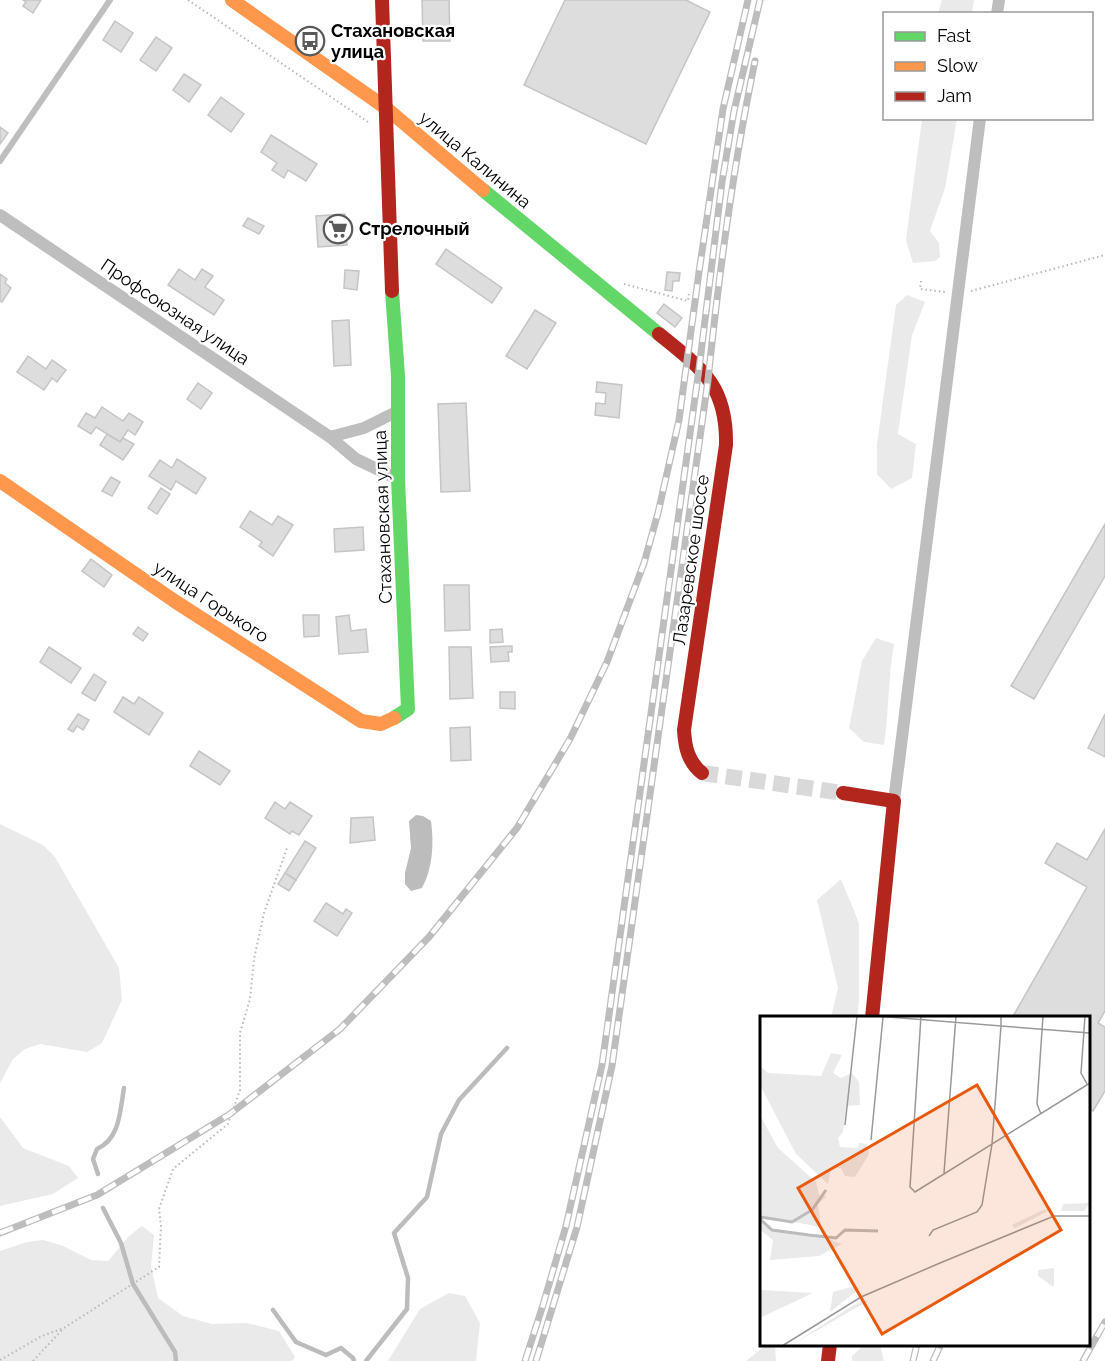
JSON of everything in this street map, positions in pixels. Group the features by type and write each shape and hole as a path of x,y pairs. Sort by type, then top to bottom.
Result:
{"street":[{"name":"улица Калинина","path":"232,0 386,108 688,358"},
{"name":"Стахановская улица","path":"382,0 389,254 398,411 398,479 408,709"},
{"path":"872,1016 894,801 980,120"},
{"name":"Профсоюзная улица","path":"0,215 330,437 356,459 398,479"},
{"name":"Лазаревское шоссе","path":"688,358 708,380 723,402 727,421 726,445 684,730 685,745 692,766 702,773"},
{"path":"330,437 364,428 398,411"},
{"name":"улица Горького","path":"0,482 176,602 361,721 374,726 384,724 408,709"},
{"path":"843,793 894,801"},
{"path":"828,1361 830,1346"}],"lane":[{"path":"0,160 110,0"}],"path":[{"path":"188,0 368,122"},
{"path":"921,281 920,289 959,294 1105,255"},
{"path":"618,281 627,286 688,301 689,293"},
{"path":"0,1360 42,1336 64,1328 159,1267 161,1226 159,1209 173,1169 228,1124 240,1090 240,1033 250,999 254,959 264,913 287,848"},
{"path":"33,1361 64,1328"}],"shaded area":[{"path":"942,0 974,0 972,12 938,12"},
{"path":"922,120 957,120 945,188 930,231 939,243 940,257 935,261 913,263 906,240"},
{"path":"907,295 925,302 912,335 898,434 916,444 912,478 891,489 877,474 877,444 896,305"},
{"path":"876,638 894,644 884,745 864,742 849,728 862,661"},
{"path":"416,815 431,821 432,847 426,880 422,888 411,891 405,884 405,873 411,848 409,821"},
{"path":"0,824 43,845 55,857 119,968 122,1000 102,1043 87,1052 40,1044 25,1049 13,1059 0,1083"},
{"path":"841,879 859,923 857,1016 831,1016 838,988 817,900"},
{"path":"0,1117 23,1148 69,1166 78,1178 53,1194 0,1206"},
{"path":"142,1226 154,1235 151,1266 158,1298 183,1316 212,1324 247,1323 279,1331 295,1357 292,1361 0,1361 0,1251 27,1242 43,1240 61,1245 91,1260 108,1261 129,1236"},
{"path":"449,1293 465,1296 480,1323 476,1361 388,1361 420,1309"},
{"path":"765,1346 775,1346 776,1361 746,1361"},
{"path":"863,1346 880,1346 884,1361 852,1361 852,1356"}],"building":[{"path":"23,0 41,0 33,13 23,6 26,2"},
{"path":"422,0 449,0 450,41 423,41"},
{"path":"565,0 686,0 710,12 646,144 524,85"},
{"path":"115,21 133,33 121,52 103,40"},
{"path":"156,37 172,48 156,71 140,60"},
{"path":"184,74 201,85 189,102 173,90"},
{"path":"221,97 244,114 231,132 208,115"},
{"path":"0,127 8,133 0,144"},
{"path":"271,135 317,164 306,181 288,170 284,178 272,170 277,163 261,152"},
{"path":"345,214 347,245 318,247 316,216"},
{"path":"248,218 264,226 259,234 243,226"},
{"path":"446,249 502,288 492,303 436,264"},
{"path":"179,269 195,280 202,269 213,276 205,287 224,300 214,315 168,285"},
{"path":"345,270 359,271 357,290 344,288"},
{"path":"667,272 680,273 679,281 673,281 672,291 665,290"},
{"path":"0,274 7,279 5,283 11,288 2,302 0,301"},
{"path":"664,304 682,318 675,327 657,313"},
{"path":"535,310 556,323 527,369 506,356"},
{"path":"349,320 351,365 334,366 332,321"},
{"path":"28,356 46,369 52,360 66,370 57,382 52,378 44,390 17,372"},
{"path":"597,382 622,385 619,418 595,415 596,403 605,404 606,393 596,392"},
{"path":"198,383 212,393 201,409 187,399"},
{"path":"466,403 470,491 441,492 438,404"},
{"path":"102,407 123,421 129,413 143,422 135,435 128,430 120,442 96,427 91,434 78,426 86,413 95,418"},
{"path":"107,434 120,442 123,438 134,444 123,460 100,445"},
{"path":"177,459 206,478 196,494 176,481 171,490 149,476 160,460 172,468"},
{"path":"111,477 120,482 112,496 102,491"},
{"path":"161,488 170,494 157,514 148,508"},
{"path":"250,511 272,525 278,516 293,525 273,556 259,546 262,542 240,527"},
{"path":"1105,524 1105,576 1034,699 1011,686"},
{"path":"363,527 364,550 335,552 334,529"},
{"path":"91,559 112,575 104,587 82,571"},
{"path":"444,585 469,585 470,630 445,631"},
{"path":"303,615 319,615 319,636 304,637"},
{"path":"349,615 351,631 366,629 368,652 339,654 336,617"},
{"path":"138,627 148,634 143,641 133,634"},
{"path":"502,629 503,642 490,643 490,630"},
{"path":"512,646 512,652 508,652 509,661 491,662 490,647"},
{"path":"49,647 81,668 71,683 40,662"},
{"path":"449,647 471,647 473,698 450,699"},
{"path":"94,674 106,682 95,701 82,693"},
{"path":"500,692 515,692 515,709 500,708"},
{"path":"123,697 134,704 139,697 163,713 149,735 114,712"},
{"path":"78,714 89,720 83,730 77,726 73,732 68,729"},
{"path":"1105,714 1105,757 1088,748"},
{"path":"470,727 471,760 451,761 450,728"},
{"path":"199,751 230,771 220,785 190,766"},
{"path":"275,802 285,809 290,802 312,816 299,835 292,831 290,834 265,818"},
{"path":"373,817 375,840 350,843 351,818"},
{"path":"1105,829 1105,1011 1098,1023 1105,1027 1105,1091 1093,1111 1090,1109 1090,1016 1013,1016 1087,887 1045,863 1057,843 1087,860"},
{"path":"305,841 316,848 296,880 285,873"},
{"path":"285,873 296,880 289,891 278,884"},
{"path":"326,903 343,914 346,909 352,913 337,936 314,921"}],"waterway":[{"path":"366,1361 407,1309 408,1278 394,1233 427,1197 441,1134 459,1100 507,1048"},
{"path":"98,1174 93,1159 97,1149 105,1144 115,1131 124,1088"},
{"path":"103,1208 121,1243 133,1284 175,1352 176,1361"},
{"path":"273,1310 296,1342 326,1355 341,1348 354,1361"}],"tunnel":[{"path":"702,773 843,793"}],"railway":[{"path":"0,1233 97,1195 230,1114 340,1029 429,937 517,828 570,739 607,662 644,563 658,513 679,420 723,109 748,0"},
{"path":"525,1361 566,1226 602,1065 699,369 722,182 734,111 760,0"},
{"path":"536,1361 577,1227 612,1066 708,380 727,220 755,61"},
{"path":"1083,1361 1105,1322"},
{"path":"913,1361 917,1346"},
{"path":"933,1361 940,1346"}],"traffic: fast":[{"path":"483,190 659,334"},
{"path":"392,291 398,376 398,479 408,709 394,718"}],"traffic: slow":[{"path":"232,0 386,108 483,190"},
{"path":"0,481 176,602 361,721 381,724 394,718"}],"traffic: jam":[{"path":"382,0 392,291"},
{"path":"659,334 688,358 709,380 717,393 725,424 726,445 684,730 688,754 693,764 702,773"},
{"path":"843,793 894,801 872,1016"},
{"path":"828,1361 830,1346"}],"place":[{"name":"Стахановская улица","path":"310,41"},
{"name":"Стрелочный","path":"338,229"}]}
